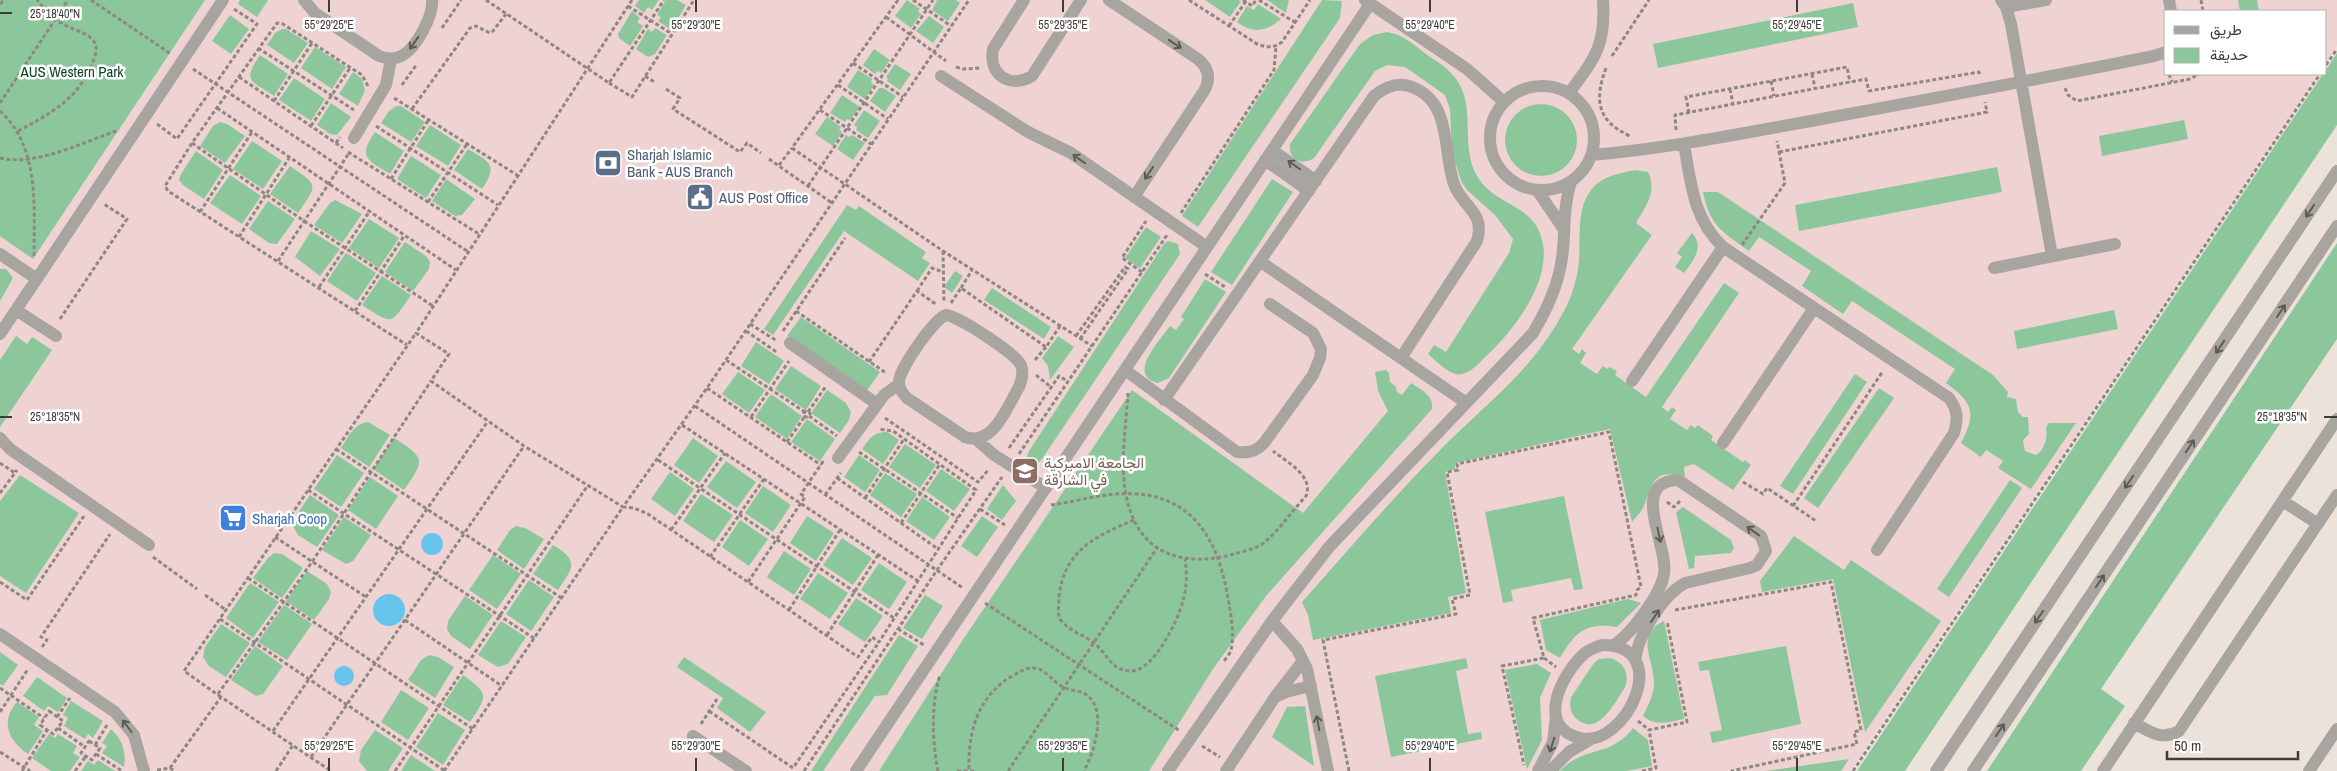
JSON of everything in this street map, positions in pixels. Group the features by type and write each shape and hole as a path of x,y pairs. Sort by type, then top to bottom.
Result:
{"street":[{"path":"0,334 223,0"},
{"path":"304,0 315,13 380,56 391,59 402,56 410,49 431,15 432,0"},
{"path":"1024,0 993,49 991,58 993,67 1006,80 1024,80 1032,76 1081,0"},
{"path":"1109,0 1204,64 1208,78 1204,91 1134,196"},
{"path":"1569,93 1596,56 1604,28 1603,0"},
{"path":"2046,0 2004,4 2021,83 2052,256"},
{"path":"856,771 936,652 979,599 1016,532 1269,155 1367,2 1467,69 1504,102"},
{"path":"1592,155 1635,152 1774,128 2021,83 2164,53"},
{"path":"352,141 386,85 391,59"},
{"path":"941,76 1028,132 1071,153 1207,247"},
{"path":"1164,400 1374,96 1382,89 1404,85 1415,88 1435,105 1441,115 1454,186 1478,218 1479,233 1477,241 1401,358"},
{"path":"1535,87 1552,88 1569,93 1580,102 1594,127 1592,155 1584,170 1571,182 1561,187 1538,190 1521,186 1507,177 1496,164 1490,149 1490,132 1495,116 1504,102 1524,90 1535,87"},
{"path":"1684,144 1699,214 1712,237 1735,255 1949,398 1956,408 1958,421 1954,433 1877,550"},
{"path":"1269,155 1313,186"},
{"path":"1936,771 2337,171"},
{"path":"1168,771 1189,737 1272,621 1329,547 1465,402 1515,354 1533,333 1546,310 1556,284 1562,257 1564,213 1571,182"},
{"path":"1538,190 1564,230"},
{"path":"1973,771 2337,226"},
{"path":"1994,268 2115,244"},
{"path":"1632,381 1724,247"},
{"path":"0,254 36,279"},
{"path":"1261,262 1465,402"},
{"path":"1124,370 1236,452 1247,453 1256,450 1264,443 1313,375 1320,358 1321,349 1313,333 1270,304"},
{"path":"1723,443 1814,308"},
{"path":"16,310 56,336"},
{"path":"832,458 892,388 899,383 903,370 936,322 946,313 1012,355 1022,366 1022,381 993,429 983,438 976,439 965,437 907,398 899,383"},
{"path":"790,343 878,404"},
{"path":"2103,771 2337,419"},
{"path":"0,438 5,448 25,459 149,545"},
{"path":"976,439 987,450 1046,488"},
{"path":"1614,645 1636,625 1664,576 1664,556 1652,502 1654,493 1660,485 1668,481 1678,480 1761,536 1766,551 1757,565 1750,568 1685,583 1675,588 1640,638 1635,660"},
{"path":"2134,724 2162,736 2170,736 2179,731 2337,495"},
{"path":"2282,501 2318,524"},
{"path":"1272,621 1297,649 1303,661 1311,686 1328,771"},
{"path":"0,634 115,712 134,735 149,771"},
{"path":"1538,771 1553,742 1556,717 1555,699 1558,691 1584,653 1602,645 1614,645 1630,653 1640,671 1640,682 1630,707 1609,732 1569,752 1550,771"},
{"path":"1228,768 1275,697 1303,661"},
{"path":"1275,697 1286,692 1311,686"},
{"path":"1556,717 1562,727 1570,734 1580,738 1592,739"},
{"path":"2309,771 2337,728"},
{"path":"693,736 746,771"}],"path":[{"path":"0,4 4,0"},
{"path":"18,131 68,102 88,75 97,51 94,41 87,34 54,19 37,0"},
{"path":"0,103 68,0"},
{"path":"91,0 467,252"},
{"path":"145,116 177,139 257,24 223,0"},
{"path":"439,33 462,0"},
{"path":"486,0 609,84 632,97 694,0"},
{"path":"331,771 184,671 416,332 632,0"},
{"path":"609,84 664,0"},
{"path":"779,165 898,0"},
{"path":"913,0 951,26"},
{"path":"808,186 933,0"},
{"path":"220,618 445,771 623,507 658,460 746,331 969,0"},
{"path":"1189,0 1263,47 1276,46"},
{"path":"1229,26 1244,1 1252,6 1258,0 1296,23"},
{"path":"804,771 937,570 1011,466 1174,224 1274,70 1276,46 1296,23 1310,0"},
{"path":"1635,152 1633,137 1615,128 1605,117 1598,98 1599,88 1608,62 1649,0"},
{"path":"628,6 672,34"},
{"path":"412,109 470,28 476,26 490,33 506,14"},
{"path":"886,18 952,65 963,69 993,67"},
{"path":"368,91 366,80 362,75 283,24 278,23 258,48 192,143 165,186 168,191 407,345"},
{"path":"274,101 312,43"},
{"path":"258,48 357,112 361,106"},
{"path":"2327,64 2337,49"},
{"path":"389,105 422,57"},
{"path":"854,62 903,97"},
{"path":"1689,112 1686,97 1771,81 1847,67 1850,82"},
{"path":"311,126 350,68"},
{"path":"1668,132 1677,130 1675,115 1689,112 1866,79 1869,91 1979,72 1987,112 1779,152"},
{"path":"1812,74 1815,88"},
{"path":"2062,74 2068,95 2077,101 2190,79 2197,75"},
{"path":"2169,75 2172,82"},
{"path":"1853,771 2319,75"},
{"path":"645,76 656,84"},
{"path":"239,77 348,153 478,234"},
{"path":"1771,81 1774,96"},
{"path":"838,85 888,119"},
{"path":"666,89 680,98 673,109 740,152 747,143 761,153"},
{"path":"1730,89 1733,104"},
{"path":"394,98 517,175"},
{"path":"217,108 327,185 456,270"},
{"path":"820,110 872,144"},
{"path":"0,111 18,131 28,159 33,195 34,256 25,271"},
{"path":"370,134 380,119"},
{"path":"391,179 429,120"},
{"path":"375,126 498,205"},
{"path":"1735,255 1785,184 1774,128"},
{"path":"0,158 28,159 48,155 119,130"},
{"path":"200,212 252,132"},
{"path":"336,143 352,141 355,157"},
{"path":"192,143 304,221 433,306"},
{"path":"428,202 467,144"},
{"path":"792,148 943,251 1092,346"},
{"path":"278,261 348,153"},
{"path":"239,237 289,158"},
{"path":"769,159 832,203"},
{"path":"60,319 127,219 92,195"},
{"path":"1142,272 1122,258 1153,210"},
{"path":"319,288 369,212"},
{"path":"355,311 404,236"},
{"path":"790,343 780,336 845,238"},
{"path":"943,251 946,313"},
{"path":"1076,336 1125,267 1128,269 1080,339"},
{"path":"869,362 932,268 943,272"},
{"path":"1194,268 1238,295"},
{"path":"946,313 972,270"},
{"path":"961,288 1046,347 1060,326"},
{"path":"917,291 946,313"},
{"path":"796,311 899,383"},
{"path":"750,324 771,338"},
{"path":"746,331 796,366"},
{"path":"170,768 255,642 312,562 449,354 416,332"},
{"path":"726,360 840,437"},
{"path":"1793,506 1890,360"},
{"path":"751,417 789,361"},
{"path":"1124,370 1128,392 1124,470 1126,494 1134,520 1148,540 1157,548 1185,559 1218,559 1243,552 1265,542 1306,496 1308,483 1304,477 1264,443"},
{"path":"1035,375 1051,387"},
{"path":"1018,455 1008,448 1059,376 1068,381"},
{"path":"431,381 524,446 623,507 642,510 858,657 872,637 879,642"},
{"path":"818,381 832,390"},
{"path":"787,442 826,386"},
{"path":"707,388 821,465"},
{"path":"878,404 885,410 881,415 978,482 988,468 1002,478"},
{"path":"695,406 979,599 1189,737 1228,768"},
{"path":"273,731 488,421"},
{"path":"682,425 918,581"},
{"path":"710,711 793,768 879,642 976,490 888,429 871,432"},
{"path":"835,444 844,431"},
{"path":"1349,771 1323,640 1456,614 1452,599 1470,595 1447,472 1458,470 1457,464 1609,432 1641,587 1637,590 1636,595 1533,618 1544,658 1502,666 1525,771"},
{"path":"865,498 904,439"},
{"path":"311,758 524,446"},
{"path":"852,457 860,446"},
{"path":"336,449 563,598"},
{"path":"856,450 958,518"},
{"path":"671,530 724,454"},
{"path":"748,582 801,504 805,497 801,494 808,483 821,465 832,458"},
{"path":"0,493 25,459"},
{"path":"658,460 894,618"},
{"path":"0,463 15,473"},
{"path":"901,523 940,464"},
{"path":"825,495 842,471"},
{"path":"837,478 938,549"},
{"path":"710,557 764,479"},
{"path":"1743,482 1763,494 1766,488 1816,521"},
{"path":"396,771 588,485"},
{"path":"308,490 535,639"},
{"path":"1049,506 1126,494 1160,498 1189,512 1204,530 1218,559 1225,583 1231,616 1231,650 1220,666"},
{"path":"0,582 27,600 91,505"},
{"path":"980,509 1016,532"},
{"path":"1134,520 1101,534 1082,548 1068,566 1060,587 1058,610 1060,618 1068,628 1094,643 1109,662 1122,670 1134,671 1150,662 1174,625 1184,600 1187,574 1185,559"},
{"path":"0,712 47,640 41,637 117,523"},
{"path":"789,610 840,530"},
{"path":"275,538 366,597"},
{"path":"1008,771 1157,548"},
{"path":"826,635 878,555"},
{"path":"172,571 197,589"},
{"path":"248,578 473,729"},
{"path":"1642,771 1656,768 1649,730 1687,722 1667,620 1672,617 1672,611 1831,582 1861,730 1854,732 1857,744 1731,771"},
{"path":"979,599 989,594"},
{"path":"205,595 226,610"},
{"path":"978,610 979,599"},
{"path":"405,620 502,686"},
{"path":"898,629 936,652"},
{"path":"969,769 968,744 975,720 987,698 1005,680 1026,668 1033,667 1040,669 1053,682 1064,688 1086,694 1093,700 1097,718 1097,736 1092,754 1084,771"},
{"path":"938,771 935,754 935,707 941,670"},
{"path":"57,717 77,687"},
{"path":"0,688 44,718"},
{"path":"693,736 717,699"},
{"path":"49,711 57,717 63,721 54,734 40,725 49,711"},
{"path":"95,745 115,712"},
{"path":"58,728 85,747"},
{"path":"23,769 47,730"},
{"path":"89,741 95,745 100,748 92,760 81,753 89,741"},
{"path":"276,771 293,745"},
{"path":"0,752 23,769 30,771"},
{"path":"96,754 122,771"},
{"path":"75,771 86,756"},
{"path":"149,771 170,768 175,771"},
{"path":"957,771 969,769 976,771"}],"shaded area":[{"name":"الجامعة الاميركية في الشارقة","path":"0,0 2337,0 2337,45 2327,60 2327,10 2164,10 2164,75 2317,75 1850,771 0,771"}],"green space":[{"name":"AUS Western Park","path":"0,0 205,0 33,259 0,236"},
{"path":"240,0 268,0 257,17 238,4"},
{"path":"639,0 659,0 652,10 648,7 644,13 635,6"},
{"path":"666,0 677,0 686,5 671,30 658,21 661,17 657,15"},
{"path":"907,0 920,9 918,11 921,14 911,28 895,16"},
{"path":"937,0 956,0 960,3 948,21 932,10"},
{"path":"1205,0 1238,0 1241,1 1230,17"},
{"path":"1267,0 1289,0 1286,13"},
{"path":"1322,0 1342,1 1340,18 1198,227 1182,216"},
{"path":"2238,0 2257,0 2259,10 2240,10"},
{"path":"1853,3 1858,27 1658,68 1653,44"},
{"path":"1258,4 1281,19 1270,27 1259,30 1243,26 1237,22 1247,6 1254,10"},
{"path":"632,11 640,18 637,22 643,26 630,46 619,38 618,34"},
{"path":"230,15 249,29 231,54 212,41"},
{"path":"929,16 944,27 933,43 916,31"},
{"path":"655,28 667,35 655,54 648,57 636,49 648,29 652,32"},
{"path":"286,29 308,43 294,63 267,45 275,33"},
{"path":"1387,32 1403,37 1413,44 1445,67 1459,83 1467,109 1469,149 1477,176 1494,194 1524,212 1532,220 1539,230 1543,244 1544,259 1541,275 1527,307 1495,348 1475,367 1463,374 1452,373 1428,354 1434,345 1446,352 1509,253 1513,239 1495,215 1468,191 1462,183 1452,153 1450,109 1445,95 1405,67 1387,65 1375,71 1314,158 1305,161 1297,160 1290,150 1290,144 1360,44 1373,35"},
{"path":"315,47 346,67 332,89 301,68"},
{"path":"874,49 890,60 881,73 878,71 875,74 863,65"},
{"path":"2337,53 2337,125 1905,771 1857,771 2322,75 2327,75 2327,68"},
{"path":"260,55 288,74 274,96 251,80 251,71"},
{"path":"895,64 911,74 900,90 887,81 888,78 886,77"},
{"path":"858,70 872,79 871,82 874,85 865,99 847,87"},
{"path":"353,72 362,79 365,90 358,106 339,94"},
{"path":"294,78 325,99 311,121 279,100"},
{"path":"879,88 883,88 896,96 885,112 870,101"},
{"path":"842,95 860,107 850,120 847,119 845,122 830,113"},
{"path":"331,103 351,117 337,135 330,134 317,125"},
{"path":"1534,104 1548,104 1567,114 1577,133 1577,147 1567,166 1548,176 1534,176 1515,166 1505,147 1505,133 1515,114"},
{"path":"396,106 401,106 425,122 411,142 381,123 389,111"},
{"path":"864,110 880,121 868,138 856,130 857,127 854,125"},
{"path":"827,117 841,127 839,130 842,132 833,146 815,134"},
{"path":"2184,120 2188,139 2102,156 2099,136"},
{"path":"220,122 227,124 245,136 225,163 200,146 213,126"},
{"path":"430,125 461,145 448,166 416,146"},
{"path":"375,132 404,151 390,174 371,161 366,153"},
{"path":"846,135 849,137 852,135 865,143 853,160 837,149"},
{"path":"252,141 282,161 263,189 233,169"},
{"path":"468,149 486,161 491,169 482,189 454,170"},
{"path":"196,151 223,170 204,199 183,185 179,180"},
{"path":"411,156 441,175 426,198 397,179"},
{"path":"290,166 311,182 312,186 312,191 298,213 270,194"},
{"path":"1997,167 2002,192 1799,231 1795,205"},
{"path":"1636,170 1648,172 1652,186 1649,199 1636,223 1652,235 1572,349 1579,354 1582,349 1586,353 1580,363 1597,374 1603,366 1617,371 1615,375 1646,397 1724,283 1739,293 1662,407 1668,412 1672,407 1676,410 1670,419 1687,430 1691,425 1695,428 1698,425 1713,436 1711,440 1743,462 1745,460 1751,465 1733,490 1694,464 1684,467 1685,477 1666,474 1660,476 1652,484 1643,508 1632,522 1610,429 1455,463 1455,469 1445,472 1466,593 1448,597 1451,613 1313,640 1308,615 1302,602 1410,481 1512,381 1541,348 1565,309 1573,290 1578,269 1580,220 1587,197 1594,187 1604,179 1616,174"},
{"path":"230,175 261,196 242,224 210,203"},
{"path":"446,179 475,199 462,215 455,216 432,201"},
{"path":"1272,179 1293,192 1232,285 1211,272"},
{"path":"1703,192 1718,192 1993,375 2008,392 2007,397 2016,399 2018,412 2023,417 2028,417 2029,434 2023,440 2025,451 2036,455 2042,450 2047,435 2046,428 2049,423 2076,423 2031,489 1998,468 2003,461 1986,450 1981,457 1961,443 1969,423 1970,409 1962,396 1946,383 1955,369 1852,301 1843,314 1802,286 1811,271 1759,237 1749,251 1725,233 1714,221 1709,213"},
{"path":"335,200 362,214 342,243 314,225 330,203"},
{"path":"268,201 295,219 277,244 269,243 249,229"},
{"path":"847,205 856,210 859,206 926,252 922,258 930,263 918,281 844,231 773,335 764,329"},
{"path":"369,219 399,238 379,268 349,248"},
{"path":"1146,227 1161,237 1140,268 1125,258"},
{"path":"311,231 340,249 320,276 295,257"},
{"path":"1692,233 1698,243 1698,249 1694,259 1684,273 1675,267 1682,257 1677,253"},
{"path":"1168,241 1178,244 1180,254 1042,459 1038,463 1033,464 1028,461 1029,451 1164,244"},
{"path":"405,242 426,256 430,262 429,269 413,291 385,272"},
{"path":"2337,243 2337,339 2101,689 2125,706 2081,771 1987,771"},
{"path":"346,253 376,273 357,301 327,281"},
{"path":"0,269 6,269 13,278 0,301"},
{"path":"955,271 963,276 952,293 944,287"},
{"path":"382,276 411,295 399,312 390,319 380,316 362,305"},
{"path":"1205,279 1226,292 1169,378 1158,383 1149,379 1145,373 1145,366 1153,348 1170,326 1176,330 1184,319 1181,317"},
{"path":"992,288 1051,327 1044,339 984,300"},
{"path":"2114,310 2118,329 2017,349 2014,331"},
{"path":"801,317 880,372 866,392 787,336"},
{"path":"16,336 27,344 32,337 52,350 0,427 0,360"},
{"path":"1058,336 1074,347 1050,380 1048,366 1042,358"},
{"path":"756,342 784,361 769,384 741,366"},
{"path":"791,366 821,386 806,410 775,389"},
{"path":"1386,370 1389,373 1390,382 1396,387 1397,392 1402,395 1411,383 1429,396 1432,409 1266,596 1213,669 1149,771 879,771 964,638 1132,390 1303,513 1388,411 1378,391 1375,372"},
{"path":"738,372 765,390 749,413 722,394"},
{"path":"1855,374 1867,382 1793,494 1780,486"},
{"path":"1879,388 1894,398 1818,508 1804,498"},
{"path":"827,390 846,403 851,412 849,420 840,433 811,413"},
{"path":"771,394 802,416 787,439 755,417"},
{"path":"807,419 835,439 820,461 791,442"},
{"path":"368,422 390,435 369,467 341,448 355,428"},
{"path":"882,432 887,432 899,440 883,464 862,449 869,439"},
{"path":"394,438 412,450 419,460 416,472 404,490 373,469"},
{"path":"693,438 718,456 699,483 674,465"},
{"path":"905,444 936,465 920,488 889,467"},
{"path":"337,455 364,473 341,507 314,489"},
{"path":"859,455 880,470 865,492 844,477"},
{"path":"726,461 756,482 737,508 707,487"},
{"path":"941,469 970,489 954,511 926,491"},
{"path":"670,472 694,489 675,516 651,499"},
{"path":"885,473 917,494 901,517 870,495"},
{"path":"20,475 79,513 26,593 0,576 0,501"},
{"path":"370,477 398,496 376,529 348,510"},
{"path":"2010,480 2022,488 1949,597 1937,589"},
{"path":"1003,485 1016,501 1002,520 987,509"},
{"path":"763,486 791,505 773,532 745,513"},
{"path":"701,494 733,515 714,542 683,521"},
{"path":"310,495 339,515 317,547 298,535 293,526 296,516"},
{"path":"1564,496 1583,589 1574,590 1571,578 1511,590 1513,601 1503,603 1485,512"},
{"path":"922,497 950,517 934,540 906,521"},
{"path":"1683,507 1731,540 1734,548 1731,553 1695,556 1694,568 1689,569 1676,512"},
{"path":"807,516 834,533 816,561 790,543"},
{"path":"982,516 998,527 977,557 961,546"},
{"path":"344,517 371,535 353,561 346,564 322,550"},
{"path":"740,520 768,539 749,566 722,547"},
{"path":"516,526 525,528 544,539 524,569 497,550 510,530"},
{"path":"1794,536 1844,570 1851,560 1941,621 1865,732 1833,579 1762,592 1760,581"},
{"path":"842,538 872,558 853,585 823,565"},
{"path":"553,545 567,556 571,565 567,576 558,590 533,574"},
{"path":"784,551 811,569 794,595 767,577"},
{"path":"274,553 282,554 303,568 282,598 253,578"},
{"path":"493,555 521,574 497,609 469,590"},
{"path":"879,563 907,582 889,609 861,590"},
{"path":"307,571 327,584 331,592 329,599 314,620 286,601"},
{"path":"818,573 848,593 830,619 800,599"},
{"path":"529,580 554,597 531,631 506,614"},
{"path":"250,583 279,602 253,638 226,618"},
{"path":"925,595 943,606 922,639 903,628"},
{"path":"465,596 493,615 470,649 451,636 447,629 448,621"},
{"path":"856,598 883,616 865,642 838,624"},
{"path":"1628,599 1641,603 1617,627 1597,626 1582,631 1571,641 1560,658 1546,650 1540,620"},
{"path":"284,605 312,624 287,660 258,642"},
{"path":"501,621 526,637 508,664 498,667 478,655"},
{"path":"1664,621 1684,719 1658,723 1643,716 1654,687 1648,640 1650,633 1655,627"},
{"path":"221,624 250,643 226,677 209,666 203,657 205,647"},
{"path":"899,635 918,646 887,695 875,696 823,771 811,771"},
{"path":"255,646 283,666 263,694 256,696 231,680"},
{"path":"1786,646 1801,724 1712,743 1710,732 1722,730 1709,670 1700,671 1698,662"},
{"path":"0,652 18,665 3,686 0,684"},
{"path":"429,655 438,657 454,667 435,698 408,680 421,660"},
{"path":"684,657 766,712 750,732 717,708 723,698 677,667"},
{"path":"1466,658 1468,668 1456,671 1468,734 1481,732 1482,739 1391,757 1375,676"},
{"path":"1611,658 1625,669 1627,677 1625,687 1606,715 1592,724 1585,724 1571,712 1571,697 1594,663 1599,659"},
{"path":"1537,664 1551,673 1540,698 1542,740 1527,769 1505,670"},
{"path":"463,675 478,687 483,696 480,706 470,722 443,705"},
{"path":"37,677 67,698 58,712 48,706 44,711 23,696"},
{"path":"401,690 429,708 408,740 381,722"},
{"path":"71,701 103,721 93,738 88,734 85,739 64,726 68,718 63,715"},
{"path":"17,702 39,717 34,725 43,731 28,754 15,743 9,730 9,717"},
{"path":"1305,706 1314,766 1272,737 1287,707"},
{"path":"438,713 465,730 443,765 416,747"},
{"path":"1633,728 1648,740 1652,766 1627,771 1560,771 1578,758 1616,744"},
{"path":"111,729 123,746 124,767 102,753 107,746 102,743"},
{"path":"375,730 403,748 388,771 367,771 359,761 361,750"},
{"path":"49,734 55,738 58,734 77,746 73,753 80,757 70,771 51,771 32,758"},
{"path":"411,755 435,771 401,771"},
{"path":"1849,759 1841,771 1765,771"},
{"path":"98,760 115,771 81,771 88,761 94,765"}],"water":[{"path":"432,533 442,540 443,544 436,554 432,555 422,548 421,544 428,534"},
{"path":"389,594 400,599 405,610 400,621 389,626 378,621 373,610 378,599"},
{"path":"340,666 348,666 354,672 354,680 348,686 340,686 334,680 334,672"}],"place":[{"name":"Sharjah Islamic Bank - AUS Branch","path":"608,163"},
{"name":"AUS Post Office","path":"700,197"},
{"name":"الجامعة الاميركية في الشارقة","path":"1025,471"},
{"name":"Sharjah Coop","path":"233,518"}]}
